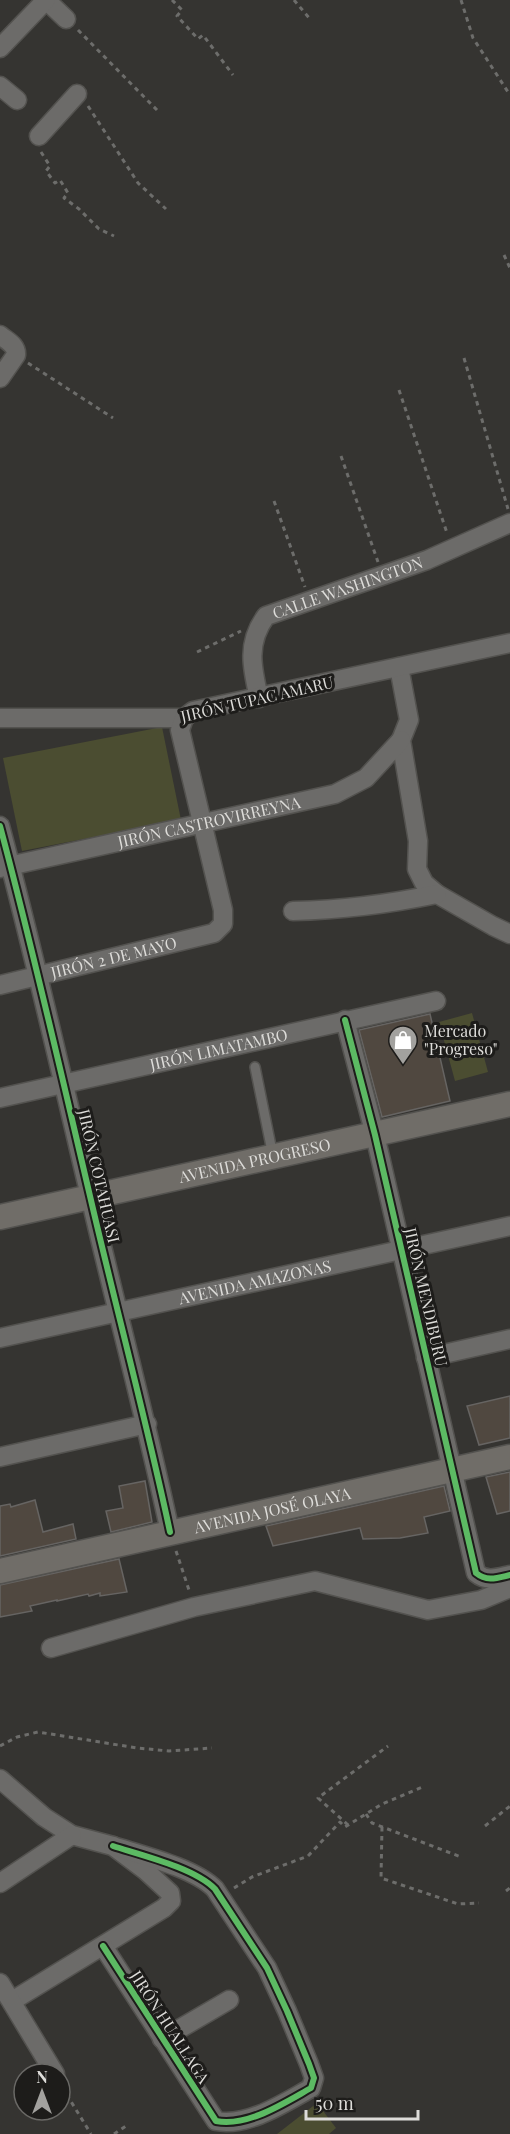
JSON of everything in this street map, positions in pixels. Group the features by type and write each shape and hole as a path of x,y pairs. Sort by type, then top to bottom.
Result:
{"street":[{"path":"0,48 46,0 66,20"},
{"path":"0,86 17,100"},
{"path":"39,136 77,94"},
{"path":"0,335 14,345 17,351 0,378"},
{"name":"CALLE WASHINGTON","path":"259,698 251,663 256,632 266,616 452,550 510,523"},
{"name":"JIRÓN TUPAC AMARU","path":"0,718 184,718 193,711 510,643"},
{"path":"399,667 409,720 401,740 418,841 417,869 424,883 436,894 510,934"},
{"path":"184,718 180,730 203,823"},
{"name":"JIRÓN CASTROVIRREYNA","path":"5,867 335,794 366,778 401,740"},
{"name":"JIRÓN 2 DE MAYO","path":"0,985 214,933 223,924 223,910 203,823"},
{"name":"JIRÓN COTAHUASI","path":"0,826 5,867 39,976 90,1197 147,1424 170,1532"},
{"path":"292,911 320,911 436,894"},
{"name":"JIRÓN LIMATAMBO","path":"0,1098 436,1001"},
{"name":"JIRÓN MENDIBURU","path":"345,1020 375,1135 476,1573 489,1580 510,1575"},
{"name":"AVENIDA PROGRESO","path":"0,1217 510,1104"},
{"name":"AVENIDA AMAZONAS","path":"0,1338 510,1226"},
{"path":"426,1358 510,1339"},
{"path":"0,1457 147,1424"},
{"name":"AVENIDA JOSÉ OLAYA","path":"0,1571 510,1457"},
{"path":"51,1648 194,1606 315,1581 428,1610 481,1600 510,1588"},
{"path":"0,1779 44,1816 72,1835 157,1859 207,1880 220,1897"},
{"path":"0,1883 72,1835"},
{"path":"47,2062 3,1989 103,1946 164,1908 171,1901 170,1893 145,1870 113,1846"},
{"name":"JIRÓN HUALLAGA","path":"103,1946 216,2121 226,2123 269,2111 311,2088 314,2078 267,1968 220,1897"},
{"path":"162,2039 229,2000"}],"lane":[{"path":"255,1067 273,1156"}],"path":[{"path":"172,0 182,10 177,16 198,39 203,35 233,75"},
{"path":"294,0 310,19"},
{"path":"461,0 473,38 508,92"},
{"path":"66,20 157,110"},
{"path":"77,94 86,103 138,183 166,209"},
{"path":"39,136 34,141 50,166 46,171 55,183 60,180 68,193 64,198 79,209 99,230 114,236"},
{"path":"504,255 510,268"},
{"path":"16,355 113,418"},
{"path":"464,358 510,514"},
{"path":"399,390 452,550"},
{"path":"341,456 382,575"},
{"path":"274,501 310,601"},
{"path":"197,651 262,621"},
{"path":"170,1532 194,1606"},
{"path":"0,1746 17,1737 38,1732 169,1751 212,1748"},
{"path":"348,1826 318,1797 388,1746"},
{"path":"220,1897 252,1877 308,1856 340,1822 345,1827 348,1826 382,1804 425,1786"},
{"path":"485,1826 510,1806"},
{"path":"366,1814 372,1822 382,1827 461,1857"},
{"path":"382,1827 381,1878 458,1904 479,1903"},
{"path":"72,2103 91,2134"},
{"path":"114,2134 129,2124"}],"green space":[{"path":"162,727 181,820 22,851 3,758"},
{"path":"472,1013 488,1072 455,1081 439,1022"},
{"path":"317,2103 336,2128 329,2134 277,2134"}],"building":[{"name":"Mercado \"Progreso\"","path":"430,1014 450,1101 382,1117 359,1030"},
{"path":"510,1396 510,1438 479,1445 467,1406"},
{"path":"510,1472 510,1511 497,1514 486,1477"},
{"path":"145,1481 152,1522 111,1532 106,1511 123,1508 119,1486"},
{"path":"444,1486 450,1511 424,1517 428,1533 400,1538 363,1539 360,1528 273,1546 266,1526"},
{"path":"35,1500 43,1532 73,1524 76,1539 0,1556 0,1506 10,1504 11,1507"},
{"path":"119,1559 127,1592 100,1596 100,1593 89,1596 88,1594 57,1600 30,1606 32,1611 0,1617 0,1585"}],"cycle path":[{"path":"0,826 170,1532"},
{"path":"345,1020 375,1135 476,1573 488,1578 510,1575"},
{"path":"103,1946 216,2121 228,2122 253,2117 278,2107 311,2088 314,2078 309,2064 267,1968 215,1889 206,1881 181,1869 113,1846"}],"place":[{"name":"Mercado \"Progreso\"","path":"403,1066"}]}
